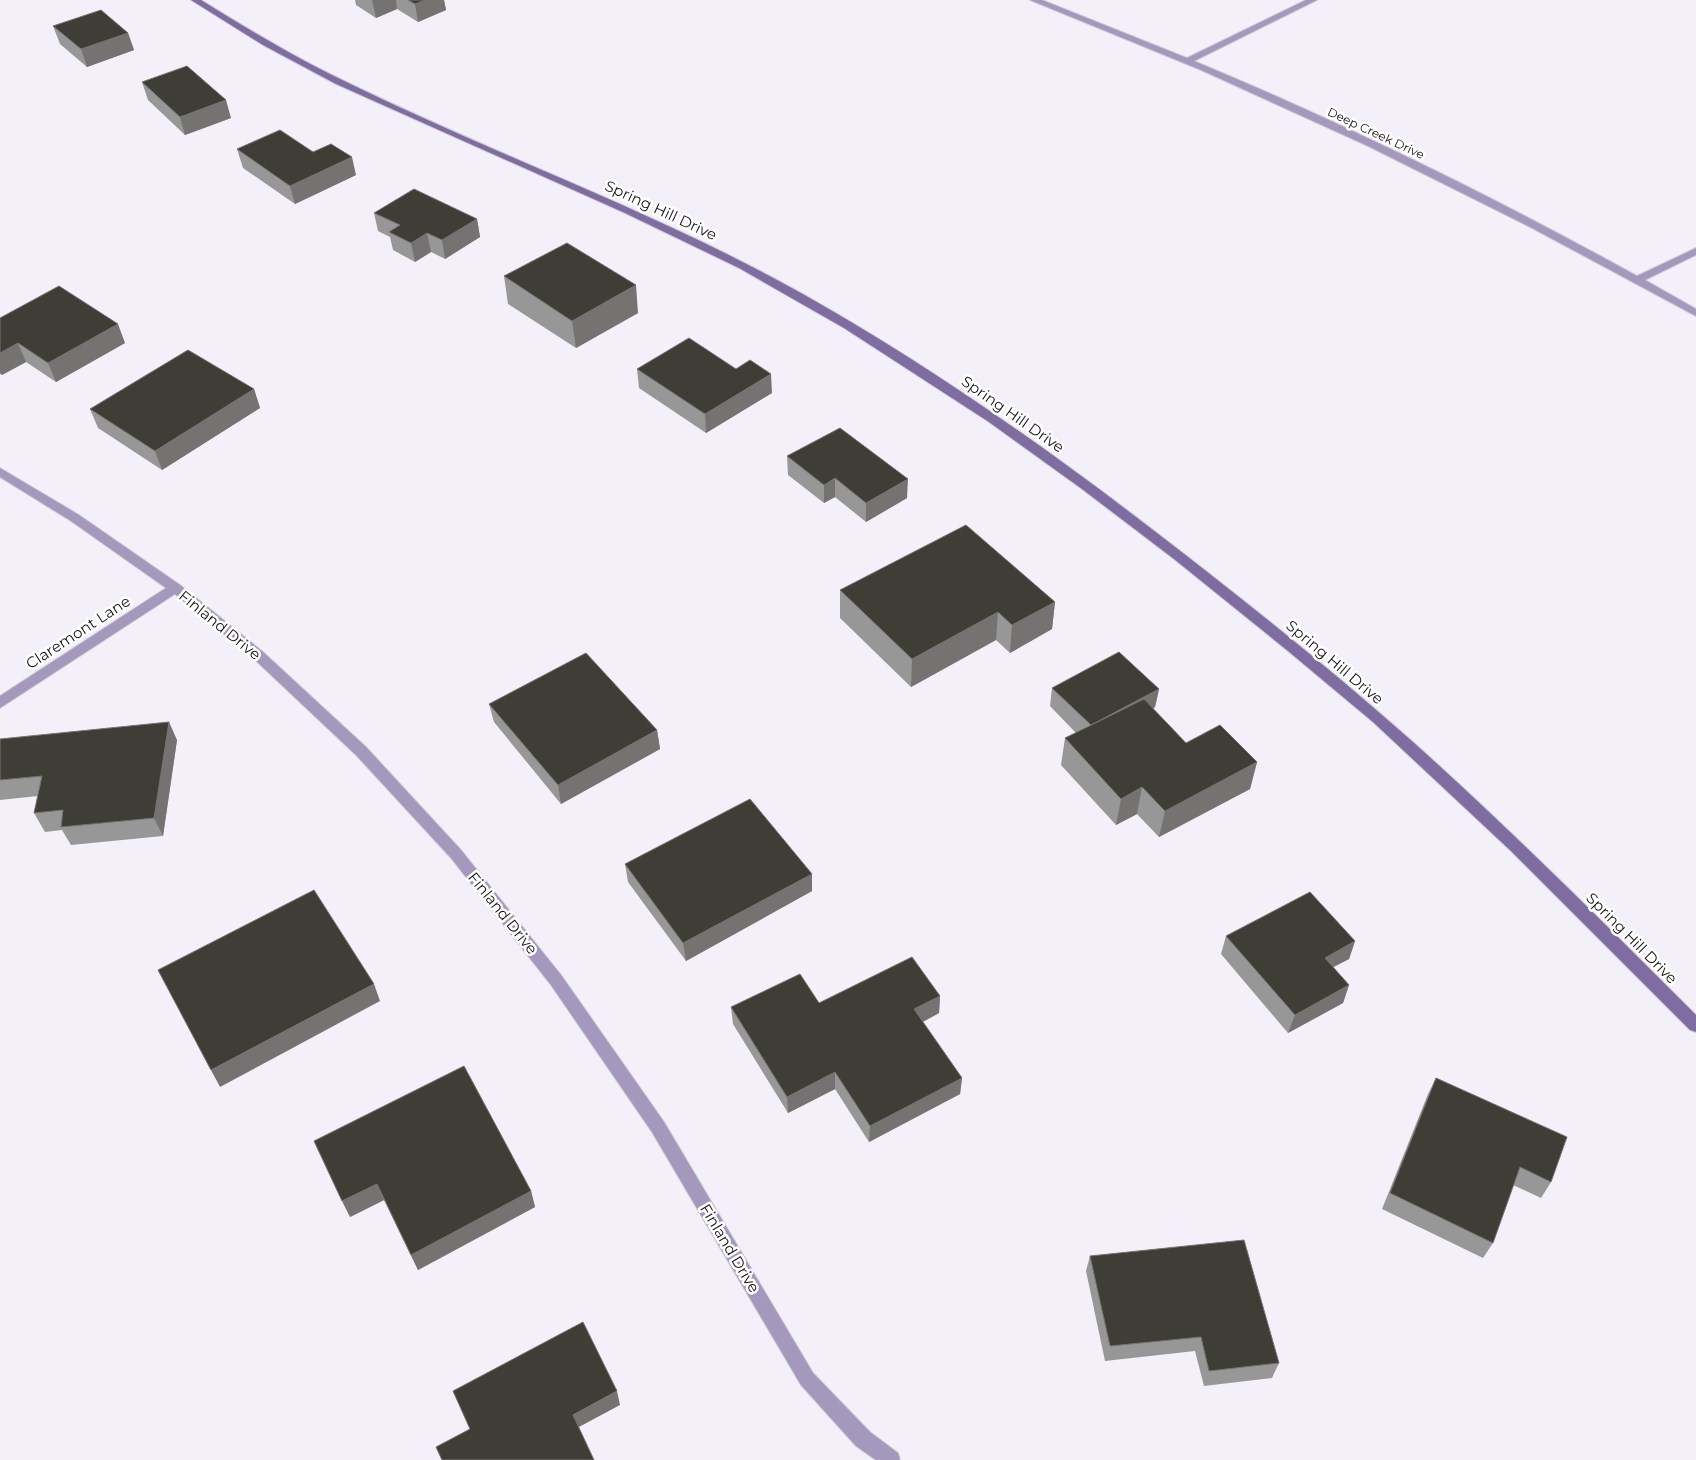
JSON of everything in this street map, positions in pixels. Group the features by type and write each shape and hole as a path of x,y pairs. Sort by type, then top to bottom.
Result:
{"main road":[{"name":"Spring Hill Drive","path":"195,0 266,43 337,81 684,238 793,294 890,351 989,415 1134,522 1260,620 1405,743 1543,872 1696,1025"}],"street":[{"name":"Deep Creek Drive","path":"1034,0 1187,61 1393,154 1505,210 1638,280 1696,313"},
{"path":"1187,61 1313,0"},
{"path":"1638,280 1696,251"},
{"name":"Finland Drive","path":"0,472 75,518 175,588 258,655 361,752 456,854 556,980 658,1127 807,1379 863,1440 891,1460"},
{"name":"Claremont Lane","path":"0,703 175,588"}],"building":[{"path":"408,0 425,0 415,4"},
{"path":"101,10 128,33 81,49 53,26"},
{"path":"187,66 226,100 180,117 142,82"},
{"path":"280,130 313,152 331,144 352,157 290,186 237,149"},
{"path":"414,189 477,219 442,240 427,233 411,243 389,232 400,225 374,213"},
{"path":"567,243 636,285 572,321 504,276"},
{"path":"59,286 118,324 48,363 18,343 0,353 0,318"},
{"path":"689,338 736,369 750,360 771,374 705,414 637,369"},
{"path":"188,350 254,389 155,451 90,409"},
{"path":"840,428 908,479 866,503 835,478 824,485 787,456"},
{"path":"966,525 1055,602 1012,625 998,612 912,659 840,590"},
{"path":"1119,652 1159,689 1091,725 1052,688"},
{"path":"586,653 657,730 558,785 489,704"},
{"path":"1144,699 1186,743 1220,725 1257,762 1165,811 1142,787 1121,799 1065,738"},
{"path":"169,722 154,818 61,827 63,810 34,813 42,776 0,780 0,739"},
{"path":"750,799 812,874 683,943 625,864"},
{"path":"314,890 374,984 211,1070 158,970"},
{"path":"1310,892 1355,941 1325,958 1349,985 1295,1015 1226,936"},
{"path":"912,957 940,996 914,1009 962,1078 870,1126 835,1072 787,1097 731,1007 800,974 819,1003"},
{"path":"464,1066 531,1191 411,1255 377,1184 342,1201 314,1141"},
{"path":"1436,1078 1567,1137 1551,1182 1520,1167 1493,1243 1390,1193"},
{"path":"1244,1240 1279,1363 1209,1371 1201,1337 1110,1346 1090,1256"},
{"path":"583,1322 617,1391 573,1415 594,1460 442,1460 436,1447 470,1429 453,1391"}]}
